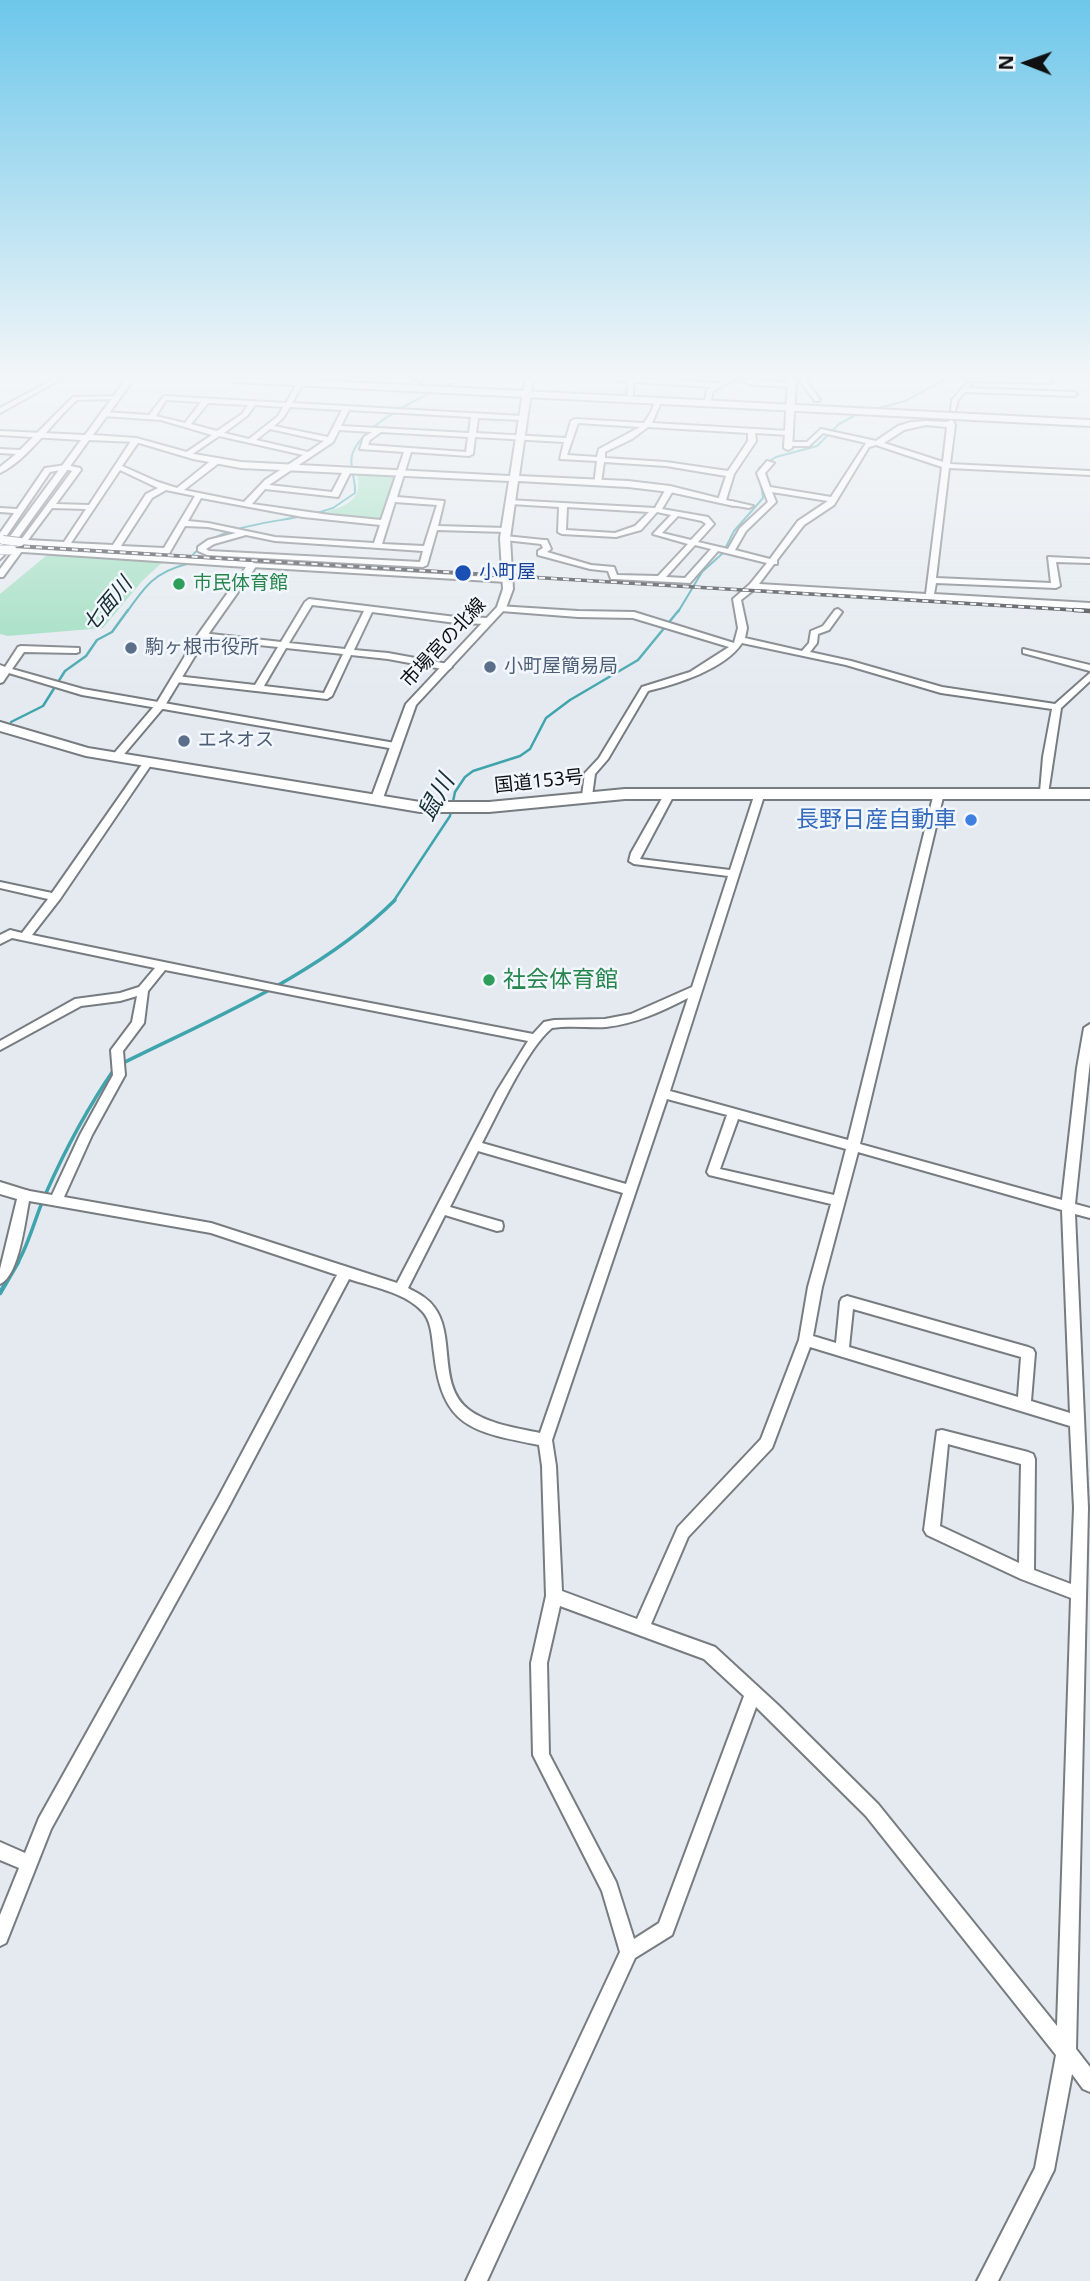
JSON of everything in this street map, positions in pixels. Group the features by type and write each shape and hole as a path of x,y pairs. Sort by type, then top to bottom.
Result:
{"highway":[{"name":"国道153号","path":"2,730 116,757 376,801 441,808 587,796 670,793 1090,794"}],"street":[{"path":"38,485 1,542 18,546 164,555"},
{"path":"0,556 52,485"},
{"path":"0,575 18,546 66,485"},
{"path":"66,545 106,485"},
{"path":"161,485 298,515 385,523"},
{"path":"179,490 185,485"},
{"path":"247,504 264,486 335,495 342,485"},
{"path":"377,546 397,485"},
{"name":"市場宮の北線","path":"376,801 411,704 501,608 508,589 506,534 513,485"},
{"path":"627,485 670,489 749,506"},
{"path":"722,500 726,485"},
{"path":"730,552 743,530 772,502 766,485"},
{"path":"587,796 590,773 603,759 645,689 686,680 699,674 738,643 744,619 737,599 753,586 774,562 801,523 833,500 842,485"},
{"path":"930,596 944,485"},
{"path":"116,547 149,496 164,487"},
{"path":"435,528 506,534 544,542 562,532 615,535 638,528 656,510 670,489"},
{"path":"767,489 833,500"},
{"path":"164,555 200,494"},
{"path":"244,532 220,539 201,549 207,553 423,565 441,503 392,499"},
{"path":"511,502 656,510 709,521 709,527 660,579"},
{"path":"562,532 563,505"},
{"path":"50,506 91,507"},
{"path":"0,510 21,511"},
{"path":"676,514 657,534 774,562"},
{"path":"350,544 358,521"},
{"path":"183,523 208,525 275,540 429,549"},
{"path":"544,542 547,549 541,553 590,567 611,569 614,577 687,581 718,549"},
{"path":"331,561 339,543"},
{"path":"18,546 116,547 187,561 507,580"},
{"path":"932,580 1056,586 1051,559 1090,561"},
{"path":"116,757 160,705 202,636 252,565"},
{"path":"753,586 1090,606"},
{"path":"258,688 309,602 456,620 489,621"},
{"path":"501,608 634,615 668,626 738,643 804,654 942,690 1057,707"},
{"path":"176,678 327,696 369,610"},
{"path":"804,654 813,643 814,633 826,628 838,612"},
{"path":"202,636 348,652 448,667"},
{"path":"0,680 3,668 21,649 76,650"},
{"path":"1026,650 1090,668"},
{"path":"3,668 55,685 395,746"},
{"path":"1045,792 1057,707 1090,676"},
{"path":"25,937 56,897 107,816 148,762"},
{"path":"670,793 634,861 734,874"},
{"path":"629,1952 610,1888 541,1755 539,1663 554,1596 549,1466 545,1440 663,1093 760,793"},
{"path":"641,1628 683,1532 768,1443 806,1340 815,1287 853,1147 939,793"},
{"path":"0,885 56,897"},
{"path":"0,940 10,934 260,986 534,1038"},
{"path":"52,1201 118,1066 117,1050 138,1023 144,990 162,966"},
{"path":"400,1290 503,1091 523,1063 534,1038 548,1025 612,1022 652,1010 697,989"},
{"path":"0,1046 79,1002 120,997 144,990"},
{"path":"987,2281 1044,2170 1066,2054 1079,1594 1086,1510 1076,1421 1068,1207 1090,1028"},
{"path":"663,1093 1090,1213"},
{"path":"734,1113 713,1172 838,1201"},
{"path":"475,1144 628,1190"},
{"path":"0,1188 52,1201 211,1228 400,1290 418,1299 433,1315 446,1384 460,1412 503,1431 545,1440"},
{"path":"0,1279 6,1270 30,1196"},
{"path":"441,1209 497,1226"},
{"path":"0,1937 45,1824 216,1515 345,1273"},
{"path":"842,1349 847,1301 1028,1353 1024,1405"},
{"path":"806,1340 1076,1421"},
{"path":"1026,1574 1027,1459 942,1436 932,1530 1026,1574 1079,1594"},
{"path":"554,1596 709,1653 872,1810 1090,2082"},
{"path":"476,2281 629,1952 666,1929 753,1693"},
{"path":"0,1851 29,1863"}],"green space":[{"path":"358,485 393,485 383,520 315,516 348,503 357,492"},
{"path":"47,555 164,561 143,580 103,628 8,636 0,634 0,594"}],"waterway":[{"name":"七面川","path":"314,514 333,508 355,493 355,485"},
{"name":"鼠川","path":"678,612 702,572 723,553 734,531 763,498 761,485"},
{"name":"七面川","path":"127,612 152,581 167,571 187,564 196,551 222,534 303,516"},
{"name":"七面川","path":"11,722 43,706 65,671 86,656 97,640 112,632 128,610"},
{"name":"鼠川","path":"393,901 450,816 455,792 465,777 473,771 520,756 530,749 546,718 570,700 638,660 679,610"},
{"name":"鼠川","path":"121,1064 229,1011 300,972 366,926 393,901"},
{"name":"鼠川","path":"18,1263 61,1161 86,1113 115,1068"},
{"name":"鼠川","path":"0,1293 18,1263"}],"railway":[{"path":"0,545 1090,611 1074,610"}],"place":[{"name":"小町屋","path":"463,573"},
{"name":"市民体育館","path":"179,584"},
{"name":"駒ヶ根市役所","path":"131,648"},
{"name":"小町屋簡易局","path":"490,667"},
{"name":"エネオス","path":"184,741"},
{"name":"長野日産自動車","path":"971,820"},
{"name":"社会体育館","path":"489,980"}]}
